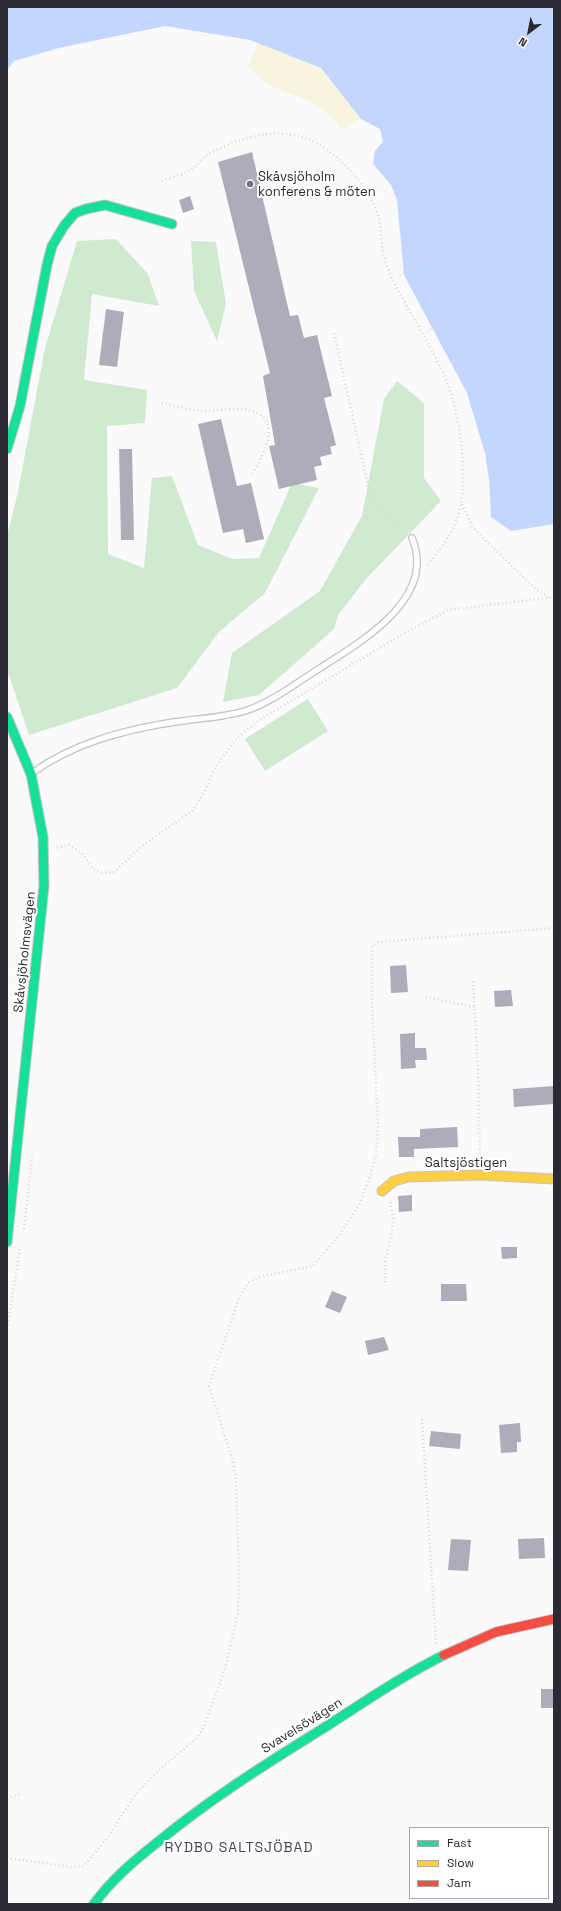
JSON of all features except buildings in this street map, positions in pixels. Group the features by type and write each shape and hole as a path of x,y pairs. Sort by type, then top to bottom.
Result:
{"street":[{"path":"7,449 20,406 47,265 52,246 64,226 75,213 105,205 172,224"},
{"name":"Skåvsjöholmsvägen","path":"7,717 31,774 43,837 44,886 7,1242"},
{"name":"Saltsjöstigen","path":"384,1189 394,1181 409,1176 480,1175 554,1179"},
{"name":"Svavelsövägen","path":"94,1904 127,1866 212,1800 437,1658 480,1638 509,1629 554,1619"}],"lane":[{"path":"31,774 51,759 87,742 127,731 173,722 229,715 262,704 328,664 379,628 398,608 414,581 417,555 412,538"}],"path":[{"path":"162,180 193,169 202,159 235,142 270,134 287,134 304,137 316,142 351,171 374,204 379,218 386,265 404,303 427,342 445,377 462,449 462,503 447,539 414,581"},
{"path":"400,275 445,247"},
{"path":"427,332 462,307"},
{"path":"334,333 369,490 373,499 382,510 412,538"},
{"path":"162,404 201,411 242,409 263,418 268,426 266,443 252,475"},
{"path":"462,503 472,526 537,590 548,597"},
{"path":"54,852 58,848 68,845 82,853 93,869 103,873 114,872 141,847 193,810 205,791 220,761 237,738 261,719 410,630 448,610 554,597"},
{"path":"7,1858 71,1867 84,1866 108,1837 135,1795 160,1769 197,1738 204,1727 226,1665 235,1629 238,1613 239,1574 236,1479 233,1460 209,1386 239,1298 249,1282 259,1277 313,1266 337,1238 359,1205 370,1176 376,1155 378,1127 372,1003 372,946 378,942 554,928"},
{"path":"473,981 478,1067 480,1175"},
{"path":"426,997 474,1007"},
{"path":"23,1232 32,1151"},
{"path":"384,1189 393,1220 392,1234 385,1262 385,1282"},
{"path":"7,1329 22,1239"},
{"path":"422,1419 437,1658"},
{"path":"7,1799 22,1793"}],"green space":[{"path":"116,239 148,274 159,306 92,294 84,380 147,390 145,423 107,426 108,554 144,568 152,478 172,476 198,545 233,559 259,558 292,483 319,488 265,593 219,632 177,688 29,735 7,670 7,536 18,492 45,348 77,241"},
{"path":"191,241 216,242 226,304 217,341 194,291"},
{"path":"397,381 424,403 424,478 441,501 366,579 338,615 334,629 259,695 223,702 232,653 320,591 362,516 384,399"},
{"path":"308,699 328,731 265,771 245,739"}],"sand":[{"path":"258,43 321,68 361,119 341,130 332,117 321,108 309,101 270,85 259,77 248,65"}],"water":[{"path":"7,7 554,7 554,524 511,531 491,517 489,479 485,453 467,393 404,275 397,200 391,185 373,164 375,151 383,142 380,129 361,119 321,68 250,40 165,26 59,48 14,61 7,70"}],"traffic: fast":[{"path":"7,449 20,406 47,265 52,246 64,226 75,213 105,205 172,224"},
{"path":"7,717 31,774 43,837 44,886 7,1242"},
{"path":"94,1904 108,1886 150,1848 217,1797 380,1692 412,1672 444,1655"}],"traffic: slow":[{"path":"382,1191 394,1181 409,1177 480,1175 554,1179"}],"traffic: jam":[{"path":"444,1655 496,1632 554,1619"}],"place":[{"name":"Skåvsjöholm konferens & möten","path":"250,184"}],"district":[{"name":"RYDBO SALTSJÖBAD","path":"239,1848"}]}
